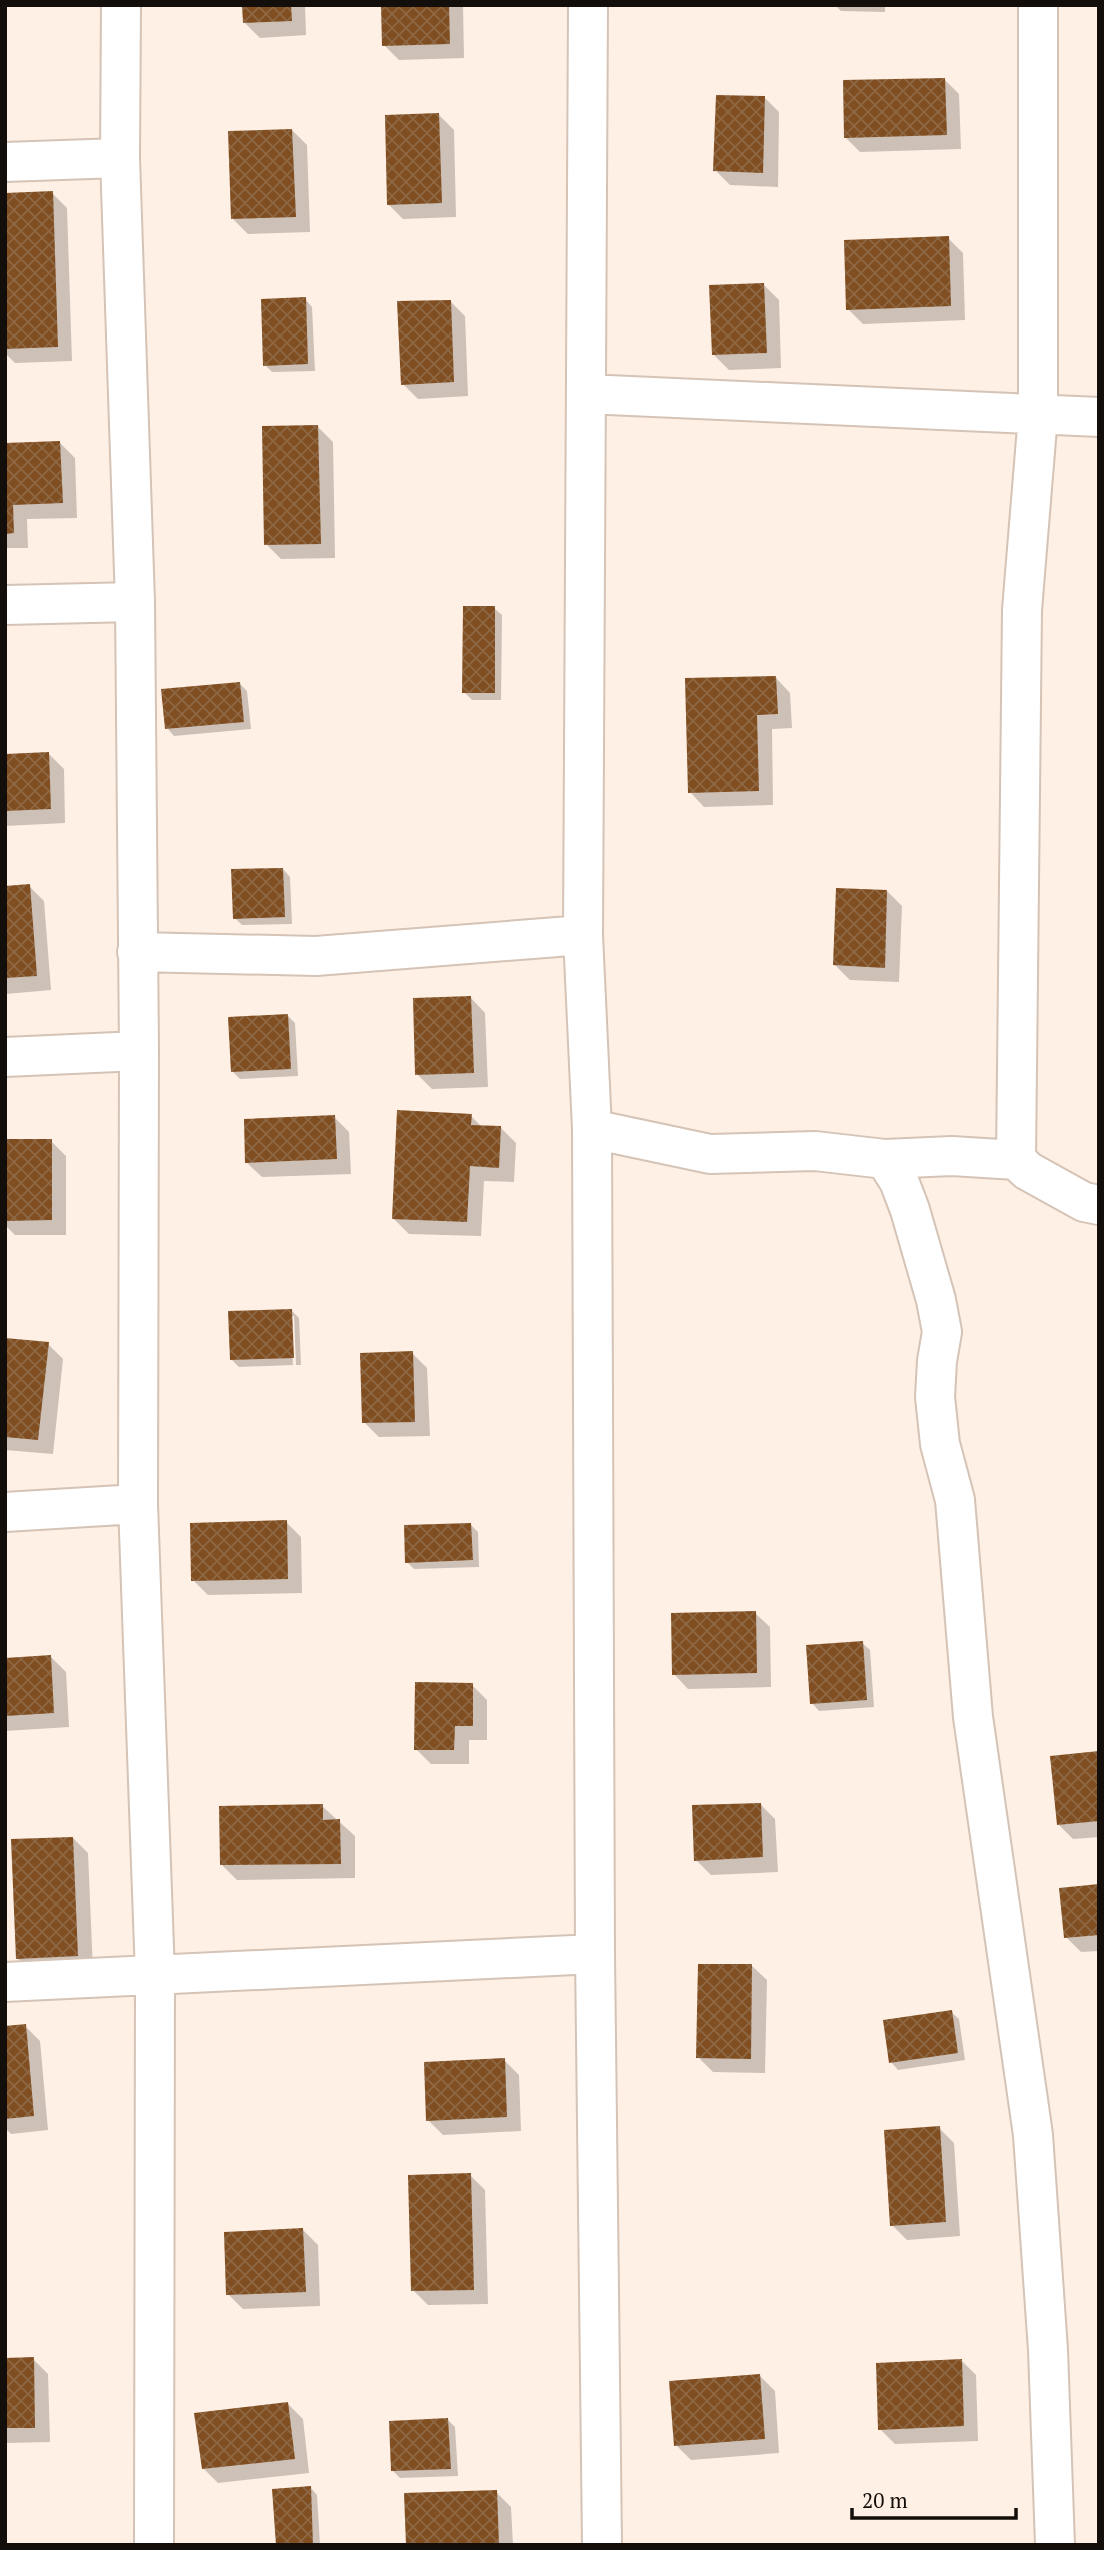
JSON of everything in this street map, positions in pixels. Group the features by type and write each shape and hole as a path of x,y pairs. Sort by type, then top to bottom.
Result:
{"street":[{"path":"121,5 120,158 135,602 139,1051 138,1504 155,1975 154,2545"},
{"path":"588,5 583,935 592,1129 595,1954 602,2545"},
{"path":"1016,1160 1022,610 1038,415 1038,5"},
{"path":"5,162 120,158"},
{"path":"586,394 1099,417"},
{"path":"5,605 135,602"},
{"path":"137,952 316,956 583,935"},
{"path":"5,1058 139,1051"},
{"path":"592,1129 710,1154 815,1151 885,1159 952,1156 1016,1160 1028,1171 1084,1202 1099,1205"},
{"path":"885,1159 899,1181 911,1210 942,1332 935,1397 940,1444 955,1500 973,1717 1032,2135 1048,2350 1055,2545"},
{"path":"5,1512 138,1504"},
{"path":"5,1982 595,1954"}],"building":[{"path":"242,5 291,5 292,21 243,23"},
{"path":"381,5 449,5 450,44 382,46"},
{"path":"945,78 947,135 844,138 843,80"},
{"path":"716,95 765,96 763,173 713,171"},
{"path":"439,113 442,203 387,205 385,115"},
{"path":"292,129 296,217 231,219 228,131"},
{"path":"53,191 58,347 5,349 5,193"},
{"path":"949,236 951,306 846,310 844,240"},
{"path":"764,283 767,353 712,355 709,285"},
{"path":"306,297 308,364 263,366 261,299"},
{"path":"451,300 454,382 401,385 397,301"},
{"path":"318,425 321,544 264,545 262,426"},
{"path":"60,441 63,503 13,505 14,533 5,534 5,443"},
{"path":"463,606 495,606 495,693 462,693"},
{"path":"776,676 778,714 757,715 759,791 688,793 685,678"},
{"path":"240,682 244,722 165,729 161,689"},
{"path":"49,752 51,809 5,811 5,754"},
{"path":"283,868 285,917 233,919 231,869"},
{"path":"30,884 37,976 5,978 5,886"},
{"path":"836,888 887,890 885,968 833,965"},
{"path":"471,996 474,1073 415,1075 413,998"},
{"path":"288,1014 291,1069 231,1072 228,1017"},
{"path":"397,1110 472,1114 471,1125 501,1126 499,1168 470,1166 467,1222 392,1219"},
{"path":"335,1115 337,1159 245,1163 244,1119"},
{"path":"5,1139 52,1139 52,1220 5,1221"},
{"path":"292,1309 294,1358 230,1360 228,1311"},
{"path":"5,1338 49,1342 38,1440 5,1437"},
{"path":"413,1351 415,1422 362,1423 360,1353"},
{"path":"287,1520 288,1579 191,1581 190,1523"},
{"path":"471,1523 473,1560 405,1563 404,1525"},
{"path":"756,1611 757,1673 672,1675 671,1613"},
{"path":"863,1641 867,1700 810,1704 806,1645"},
{"path":"51,1655 54,1713 5,1716 5,1658"},
{"path":"415,1682 473,1683 473,1726 455,1726 454,1750 414,1750"},
{"path":"1099,1751 1099,1821 1057,1825 1050,1756"},
{"path":"761,1803 763,1857 694,1861 692,1805"},
{"path":"323,1804 323,1820 340,1819 341,1864 220,1865 219,1806"},
{"path":"73,1837 78,1956 16,1959 11,1839"},
{"path":"1099,1884 1099,1935 1064,1938 1059,1888"},
{"path":"698,1964 752,1964 751,2059 696,2058"},
{"path":"952,2010 958,2053 889,2063 883,2020"},
{"path":"26,2024 34,2116 5,2119 5,2026"},
{"path":"505,2058 507,2117 426,2121 424,2062"},
{"path":"940,2126 946,2222 890,2226 884,2130"},
{"path":"471,2173 474,2290 411,2291 408,2175"},
{"path":"303,2228 306,2292 226,2295 224,2232"},
{"path":"34,2357 35,2428 5,2428 5,2358"},
{"path":"962,2359 964,2426 878,2430 876,2363"},
{"path":"760,2374 765,2439 674,2446 669,2381"},
{"path":"288,2402 295,2459 202,2469 194,2413"},
{"path":"448,2418 451,2469 391,2471 389,2421"},
{"path":"311,2486 313,2545 276,2545 272,2489"},
{"path":"497,2490 499,2545 406,2545 404,2493"}]}
